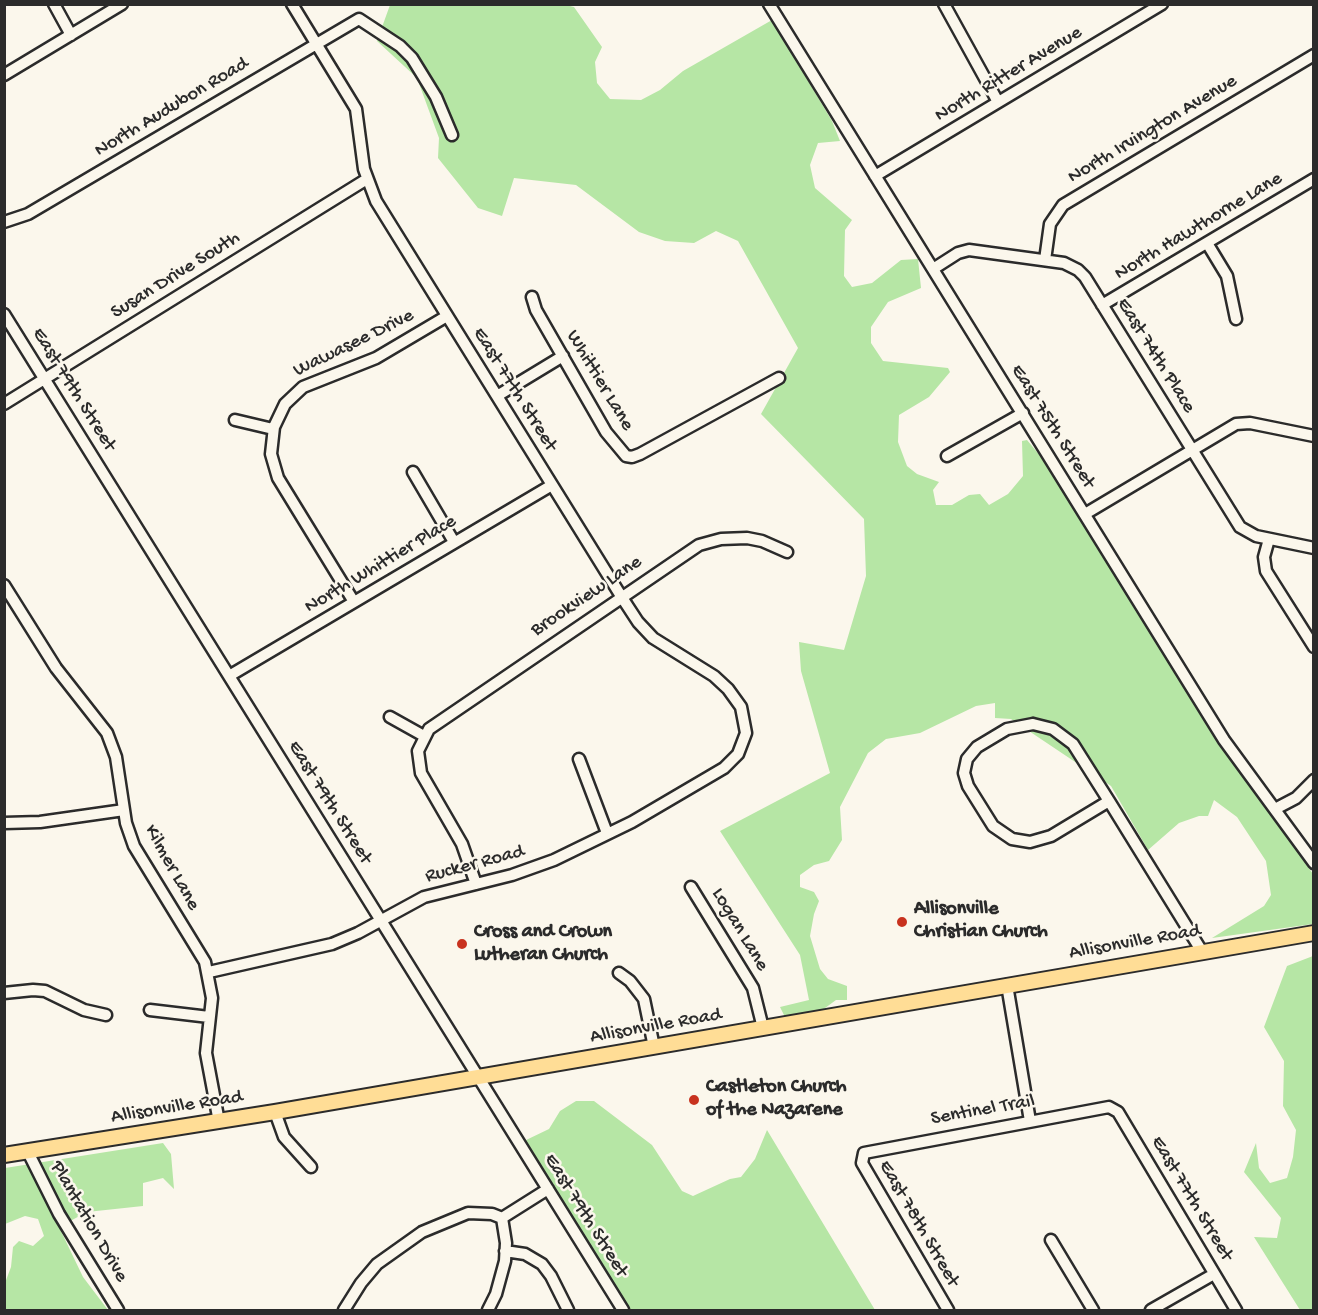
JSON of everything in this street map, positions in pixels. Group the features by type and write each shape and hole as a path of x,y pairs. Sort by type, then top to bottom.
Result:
{"main road":[{"name":"Allisonville Road","path":"4,1155 219,1122 1314,933"}],"street":[{"path":"54,4 71,35"},
{"path":"4,75 122,4"},
{"name":"East 77th Street","path":"292,4 356,109 367,179 376,201 621,596 638,622 653,638 714,676 736,699 745,717 746,733 736,757"},
{"name":"East 75th Street","path":"769,4 1231,750 1314,863"},
{"path":"944,4 998,102"},
{"name":"North Ritter Avenue","path":"875,176 1162,4"},
{"name":"North Audubon Road","path":"4,222 28,214 356,21 366,21 408,53 436,97 452,135"},
{"name":"North Irvington Avenue","path":"1046,260 1050,224 1063,205 1314,56"},
{"name":"Susan Drive South","path":"4,404 367,179"},
{"name":"North Hawthorne Lane","path":"1102,305 1313,181"},
{"path":"1207,243 1228,279 1236,319"},
{"name":"East 74th Place","path":"933,269 958,253 969,250 1046,260 1066,264 1078,270 1240,527 1247,532 1269,539 1314,548"},
{"name":"Whittier Lane","path":"532,297 534,307 606,432 626,456 632,457 779,378"},
{"name":"East 79th Street","path":"4,314 622,1311"},
{"name":"Wawasee Drive","path":"354,602 278,478 271,454 273,429 283,407 301,389 376,358 447,316"},
{"path":"496,396 563,356"},
{"path":"947,456 1023,413"},
{"path":"235,420 273,429"},
{"path":"1085,514 1229,427 1243,423 1314,436"},
{"path":"413,472 454,542"},
{"name":"North Whittier Place","path":"229,676 552,485"},
{"name":"Brookview Lane","path":"424,735 438,720 692,549 711,541 747,538 787,552"},
{"path":"1269,539 1264,557 1266,571 1314,647"},
{"name":"Kilmer Lane","path":"4,585 56,668 107,733 116,758 124,810 137,851 209,972 212,998 206,1053 219,1122"},
{"path":"390,717 424,735 418,754 422,776 462,844 476,884"},
{"path":"1109,801 1045,839 1030,842 1015,840 1004,835 991,823 968,786 965,764 976,747 1007,729 1026,724 1047,726 1059,732 1073,744 1109,801 1201,951"},
{"name":"Rucker Road","path":"209,972 332,944 424,897 539,866 632,822 722,770 736,757"},
{"path":"579,759 607,833"},
{"path":"1275,809 1296,798 1314,780"},
{"path":"4,823 40,822 124,810"},
{"name":"Logan Lane","path":"691,887 753,988 763,1028"},
{"path":"619,973 630,981 644,999 654,1047"},
{"path":"1006,986 1030,1121"},
{"path":"4,993 45,991 84,1010 106,1015"},
{"path":"150,1010 209,1017"},
{"name":"East 77th Street","path":"1112,1108 1118,1112 1236,1311"},
{"name":"Sentinel Trail","path":"862,1155 869,1150 1112,1108"},
{"path":"275,1112 281,1132 311,1167"},
{"name":"Plantation Drive","path":"28,1152 59,1214 118,1311"},
{"name":"East 78th Street","path":"862,1155 862,1163 948,1311"},
{"path":"502,1218 548,1189"},
{"path":"344,1311 358,1286 377,1264 422,1232 468,1213 492,1214 502,1218"},
{"path":"488,1311 498,1288 505,1251 502,1218"},
{"path":"1051,1240 1093,1311"},
{"path":"505,1251 525,1254 542,1264 551,1276 568,1311"},
{"path":"1151,1311 1214,1274"}],"green space":[{"path":"390,5 566,5 574,7 602,47 595,62 597,83 610,99 641,100 660,90 683,71 772,20 832,121 840,141 818,143 810,165 815,188 852,220 845,230 844,276 852,287 872,283 901,260 918,259 921,288 888,302 871,327 871,343 883,361 948,368 950,372 929,397 899,415 898,442 907,466 917,474 939,482 933,490 936,505 952,505 969,495 980,494 989,505 1008,494 1023,476 1022,441 1027,440 1042,458 1215,734 1313,874 1313,924 1212,938 1264,906 1271,895 1266,861 1237,817 1214,800 1208,816 1199,816 1179,823 1148,850 1111,786 1011,719 995,718 995,703 976,706 920,733 886,739 868,753 840,807 842,840 829,861 814,865 800,875 800,887 814,892 819,901 810,936 820,969 828,979 847,986 847,1000 836,1000 821,1011 786,1019 780,1007 809,1000 800,955 720,831 830,773 801,671 799,642 844,650 866,576 864,519 761,414 798,348 738,241 716,231 694,243 665,241 639,232 576,185 514,178 502,216 478,208 438,158 439,138 417,78 377,41"},
{"path":"1313,956 1314,1310 1300,1310 1254,1237 1277,1238 1281,1218 1244,1172 1256,1143 1259,1168 1270,1183 1287,1178 1293,1157 1296,1130 1283,1106 1284,1061 1264,1027 1287,966"},
{"path":"576,1101 594,1101 652,1145 682,1191 693,1196 730,1179 741,1177 755,1159 767,1130 875,1310 627,1310 524,1141 549,1129 560,1111"},
{"path":"163,1143 171,1154 174,1189 163,1178 143,1183 143,1206 87,1212 59,1227 83,1277 108,1310 5,1310 5,1283 11,1267 13,1247 19,1241 33,1246 44,1236 38,1219 25,1216 5,1224 5,1168"}],"place":[{"name":"Allisonville Christian Church","path":"902,922"},
{"name":"Cross and Crown Lutheran Church","path":"462,944"},
{"name":"Castleton Church of the Nazarene","path":"694,1100"}]}
